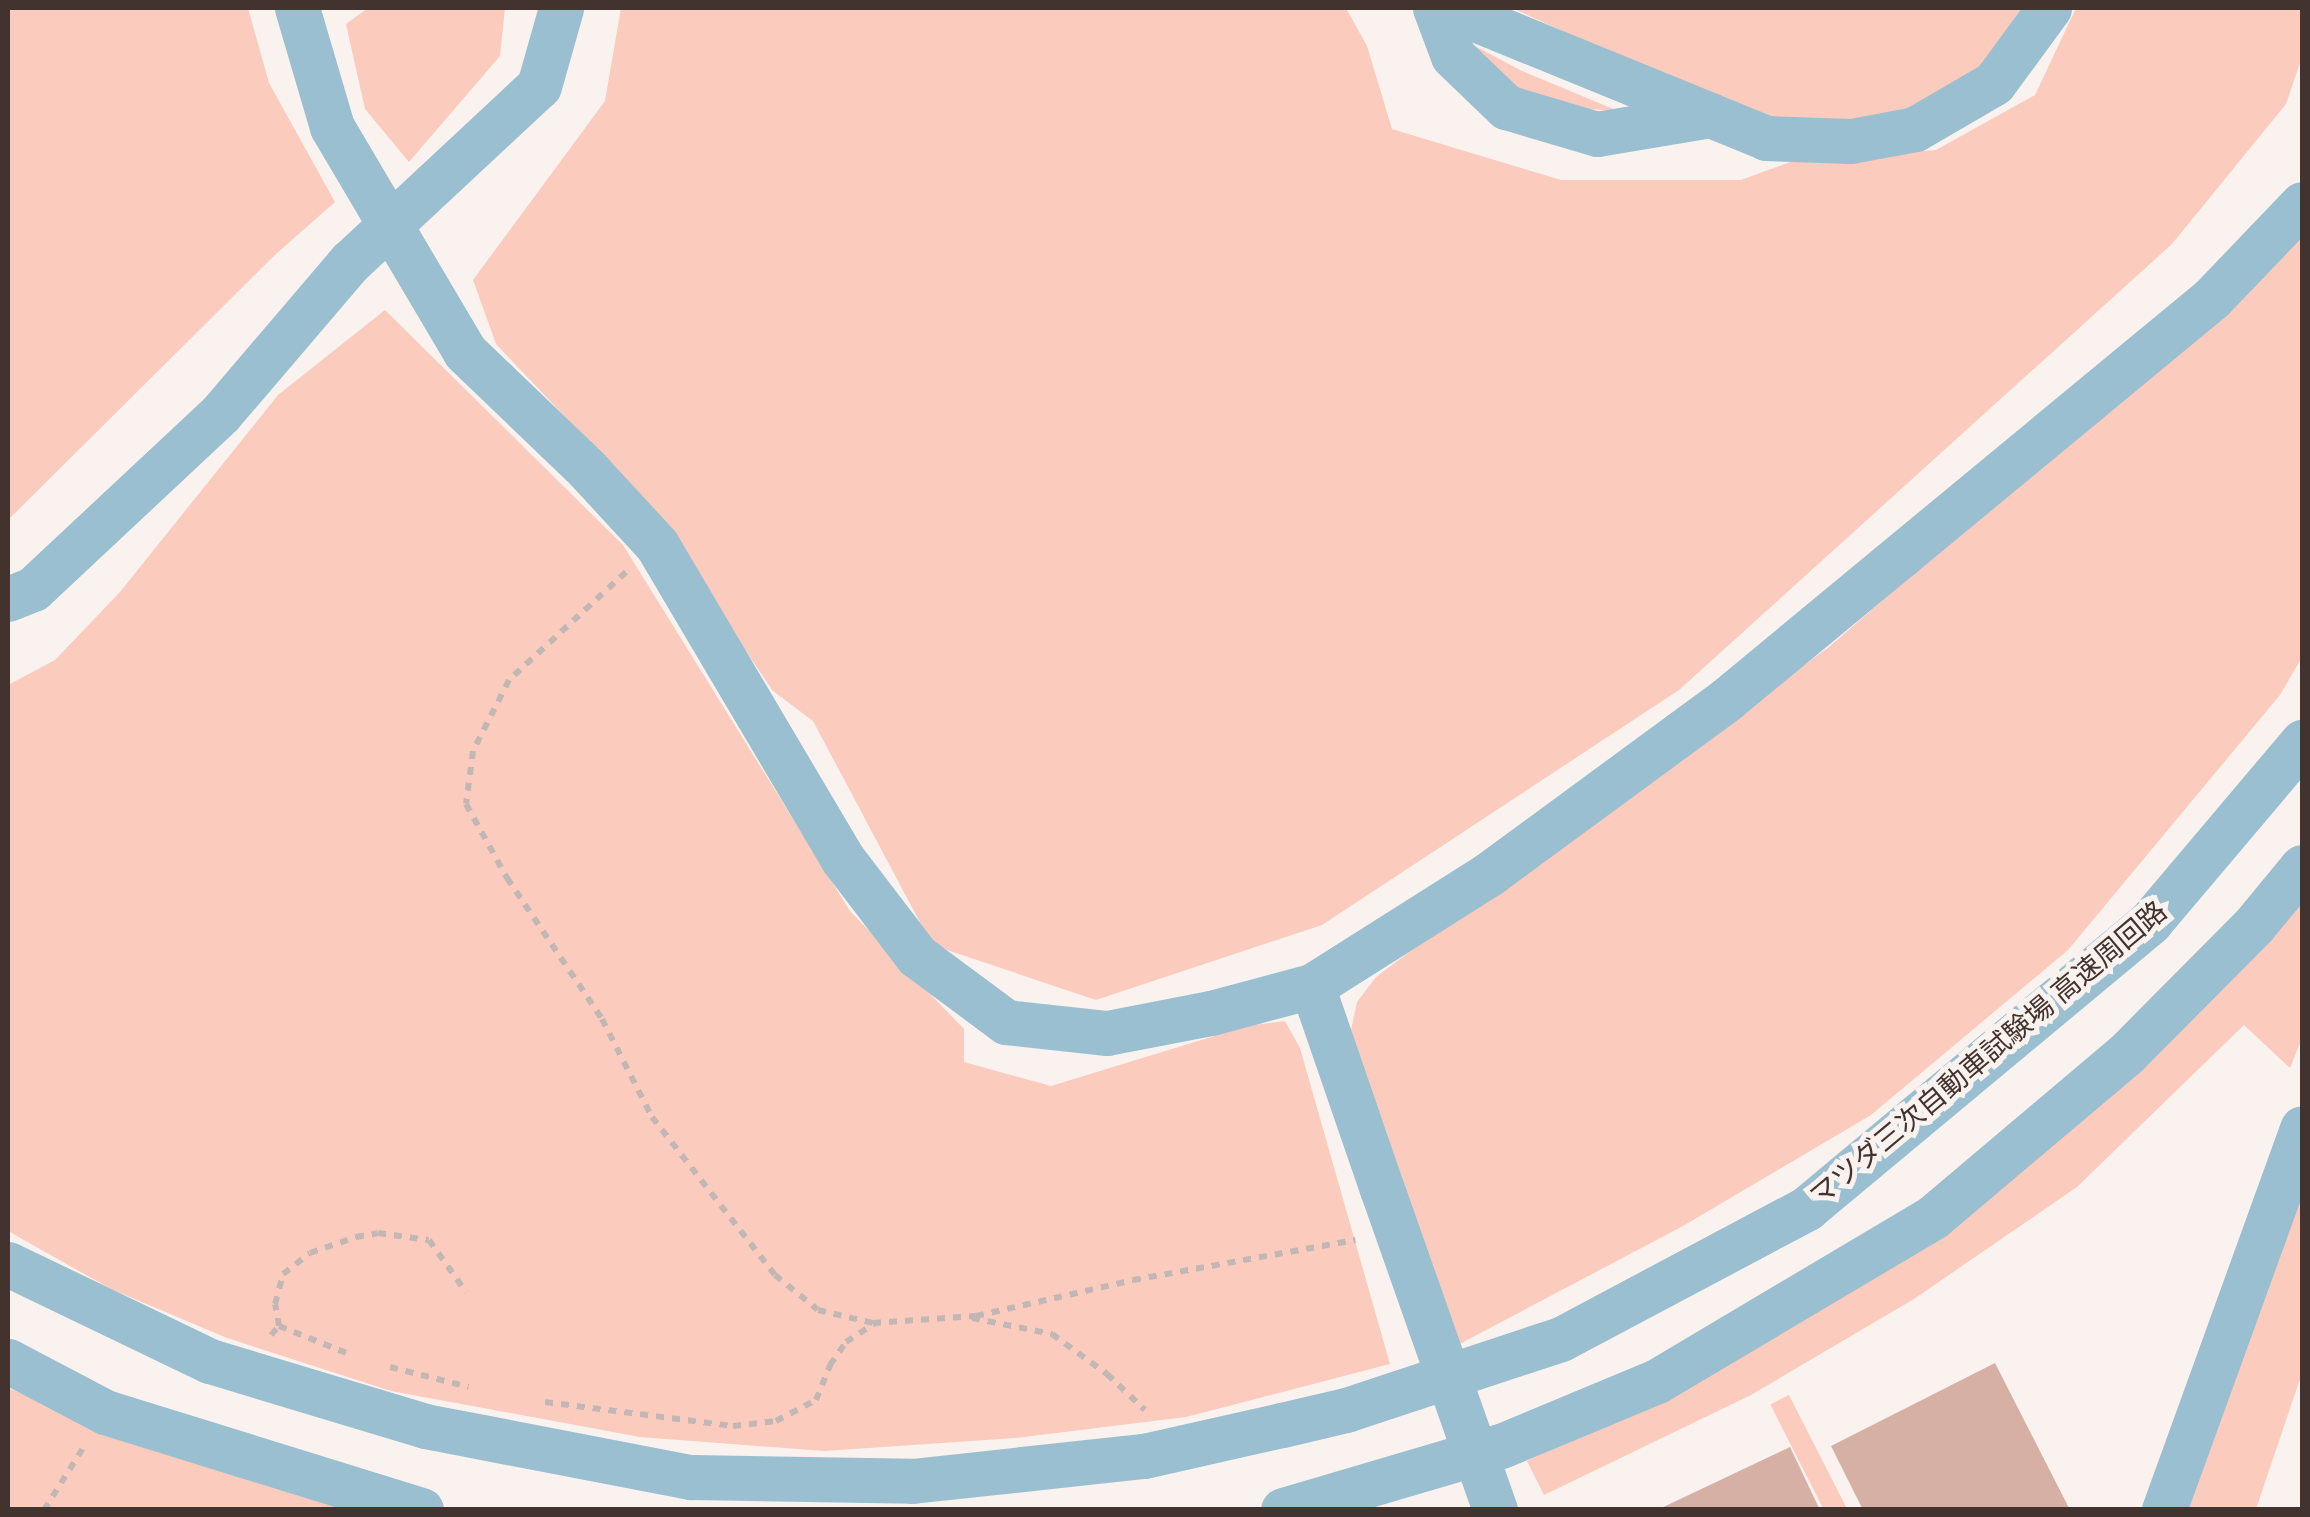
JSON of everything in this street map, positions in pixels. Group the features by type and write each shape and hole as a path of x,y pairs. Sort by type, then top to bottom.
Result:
{"lane":[{"path":"298,8 332,127 465,352 657,544 842,858 917,956 1006,1022 1107,1032 1211,1013 1312,986 1489,874 1728,699 2212,298 2302,204"},
{"path":"8,599 33,589 220,414 350,262 539,86 561,8"},
{"path":"1435,8 1453,56 1506,107 1597,134 1710,115"},
{"path":"1448,8 1766,138 1850,141 1915,129 1994,84 2049,8"},
{"name":"マツダ三次自動車試験場 高速周回路","path":"8,1264 210,1361 425,1426 691,1477 912,1480 1144,1456 1346,1410 1562,1339 1807,1208 2150,922 2302,742"},
{"path":"1284,1510 1501,1446 1657,1381 1933,1218 2126,1054 2254,925 2302,867"},
{"path":"1312,986 1495,1510"},
{"path":"2164,1510 2302,1128"},
{"path":"8,1361 125,1419 421,1510"}],"path":[{"path":"657,544 509,680 474,751 466,804 508,878 602,1019 652,1117 775,1275 818,1310 876,1322 966,1316 1133,1280 1355,1240"},
{"path":"279,1326 275,1304 283,1274 310,1253 367,1235 429,1240 466,1292"},
{"path":"966,1316 1052,1334 1107,1374 1140,1409 1152,1410"},
{"path":"532,1400 733,1426 776,1420 816,1400 830,1365 846,1342 876,1322"},
{"path":"238,1369 279,1326"},
{"path":"279,1326 360,1359"},
{"path":"378,1364 484,1390"},
{"path":"44,1510 86,1444 125,1419"}],"shaded area":[{"path":"8,8 248,8 269,83 335,202 276,254 8,520"},
{"path":"368,8 505,8 500,56 409,162 365,109 346,24"},
{"path":"621,8 1346,8 1367,46 1392,129 1561,180 1741,180 1796,160 1936,150 2035,95 2076,8 2302,8 2302,57 2286,104 2172,244 1679,690 1322,925 1096,1000 932,945 813,721 773,691 644,500 496,344 473,280 605,101"},
{"path":"1512,8 2031,8 1987,62 1903,118 1777,128"},
{"path":"1458,37 1520,70 1618,111 1541,106 1503,92"},
{"path":"2302,237 2302,657 2280,695 2068,950 1871,1115 1683,1226 1454,1347 1392,1184 1388,1136 1350,1035 1357,1002 1376,977 1829,647"},
{"path":"385,310 623,545 850,911 964,1029 964,1062 1051,1086 1247,1026 1285,1021 1300,1048 1390,1364 1186,1417 1016,1438 824,1451 640,1437 391,1391 227,1338 111,1289 8,1231 8,685 55,660 120,592 278,395"},
{"path":"2302,896 2302,1038 2290,1068 2244,1025 2077,1187 1914,1299 1751,1395 1544,1495 1527,1461 1737,1358 1950,1226 2084,1119"},
{"path":"2302,1193 2302,1373 2256,1509 2189,1509"},
{"path":"8,1388 275,1488 359,1509 8,1509"},
{"path":"1789,1395 1847,1509 1824,1510 1770,1405"}],"building":[{"path":"1995,1363 2070,1510 1863,1510 1831,1446"},
{"path":"1790,1447 1820,1510 1657,1510"}]}
